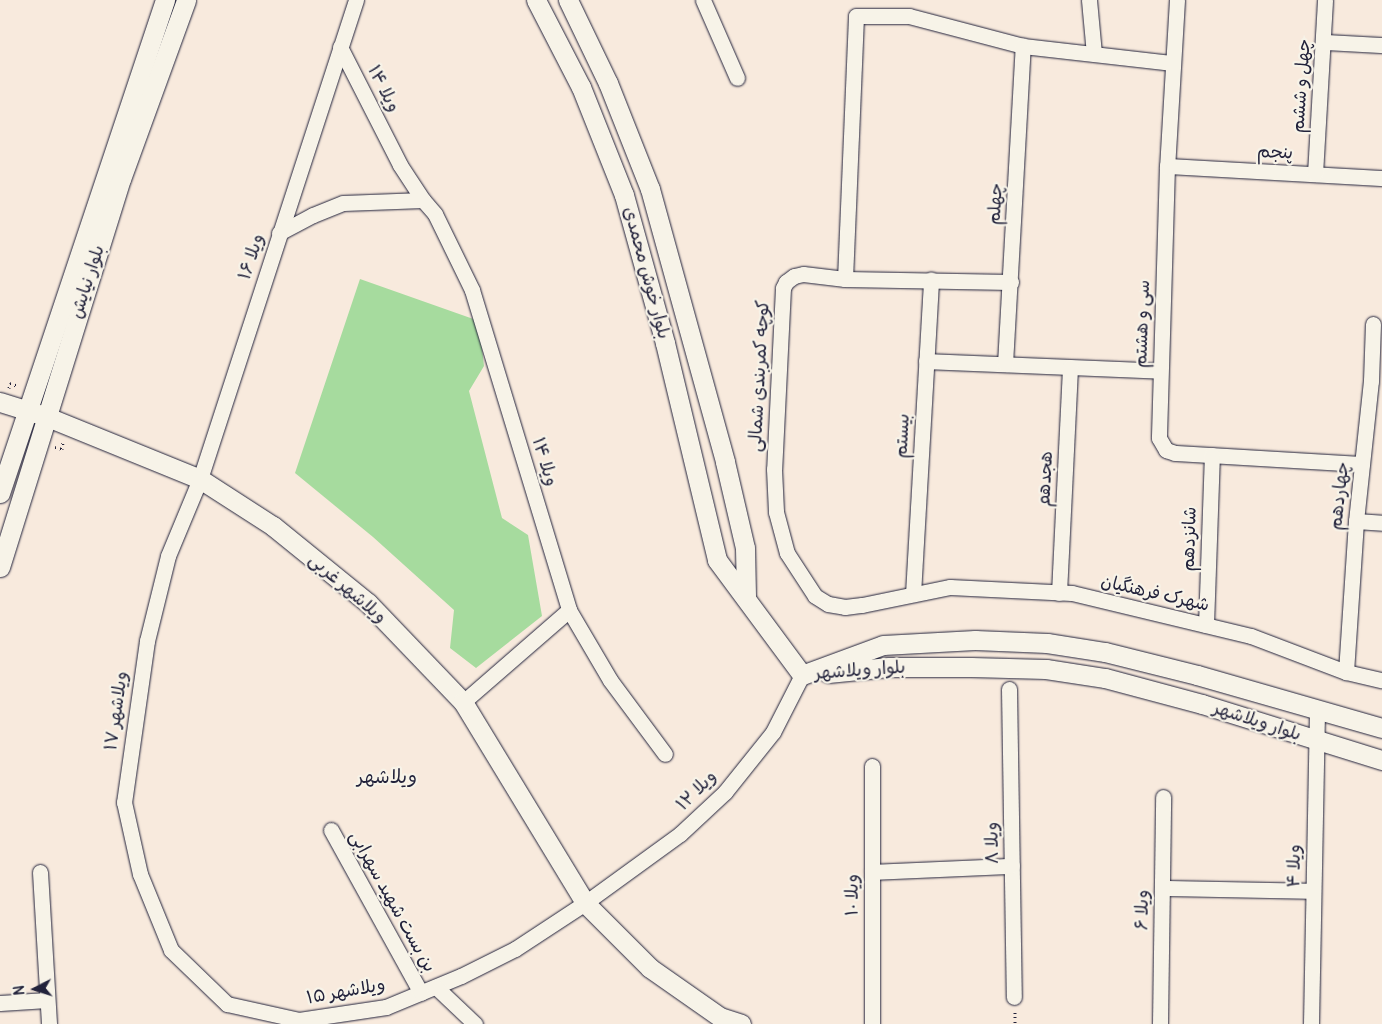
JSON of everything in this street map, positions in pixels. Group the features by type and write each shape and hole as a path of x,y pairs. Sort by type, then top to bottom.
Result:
{"street":[{"name":"بلوار نیایش","path":"0,567 46,416 165,0"},
{"name":"بلوار نیایش","path":"0,493 28,410 114,176 186,0"},
{"name":"۱۶ ویلا","path":"200,479 356,0"},
{"name":"بلوار خوش محمدی","path":"536,0 581,87 624,195 664,343 717,560 746,597"},
{"name":"بلوار خوش محمدی","path":"568,0 608,83 650,189 690,326 726,462 745,548 746,597"},
{"path":"703,0 737,78"},
{"path":"1089,0 1094,54"},
{"name":"سی و هشتم","path":"1177,0 1167,166 1158,430 1162,445 1166,450 1175,452 1362,464"},
{"name":"چهل و ششم","path":"1315,174 1325,0"},
{"path":"1011,282 846,279 856,16 909,16 1023,46 1173,63"},
{"path":"1324,42 1382,45"},
{"name":"چهلم","path":"1005,364 1023,46"},
{"name":"۱۴ ویلا","path":"340,47 400,165 423,200 435,214 472,290 570,610 610,680 665,754"},
{"name":"پنجم","path":"1167,166 1382,178"},
{"path":"279,233 313,215 343,203 423,200"},
{"name":"کوچه کمربندی شمالی","path":"846,279 803,274 794,276 786,282 783,288 774,469 776,512 787,553 815,596 828,604 845,607 913,594"},
{"name":"بیستم","path":"913,594 931,280"},
{"path":"658,323 690,326"},
{"name":"چهاردهم","path":"1346,672 1356,521 1362,464 1377,381 1373,324"},
{"path":"664,343 690,326"},
{"path":"926,361 1160,371"},
{"name":"هجدهم","path":"1060,593 1070,367"},
{"name":"ویلاشهر غربی","path":"0,402 46,416 200,479 273,526 368,604 464,702 585,903 650,968 720,1017 740,1024"},
{"name":"شانزدهم","path":"1206,626 1212,455"},
{"name":"ویلاشهر ۱۷","path":"171,950 140,874 124,802 147,641 168,556 200,479"},
{"path":"1356,521 1382,524"},
{"name":"شهرک فرهنگیان","path":"913,594 950,587 1072,593 1251,636 1346,672 1382,680"},
{"path":"746,597 802,675"},
{"path":"464,702 570,610"},
{"name":"بلوار ویلاشهر","path":"802,675 883,645 975,640 1047,643 1105,652 1197,675 1382,728"},
{"name":"بلوار ویلاشهر","path":"802,675 889,667 1046,669 1105,678 1202,704 1382,760"},
{"name":"ویلا ۱۲","path":"585,903 680,834 725,792 773,732 802,675"},
{"name":"ویلا ۸","path":"1009,689 1014,997"},
{"name":"۴ ویلا","path":"1311,1024 1317,710"},
{"name":"۱۰ ویلا","path":"872,766 872,1024"},
{"name":"۶ ویلا","path":"1160,1024 1163,797"},
{"name":"بن بست شهید سهرابی","path":"331,830 421,993"},
{"path":"872,872 1012,866"},
{"path":"40,872 49,1024"},
{"path":"1162,888 1313,891"},
{"name":"ویلاشهر ۱۵","path":"171,950 227,1004 299,1020 386,1007 436,987 515,949 585,903"},
{"path":"436,987 475,1024"},
{"path":"0,1003 47,1000"}],"green space":[{"path":"360,279 479,321 484,366 469,391 502,518 528,535 542,616 476,668 450,648 454,610 373,537 295,473"}],"district":[{"name":"ویلاشهر","path":"387,778"}]}
